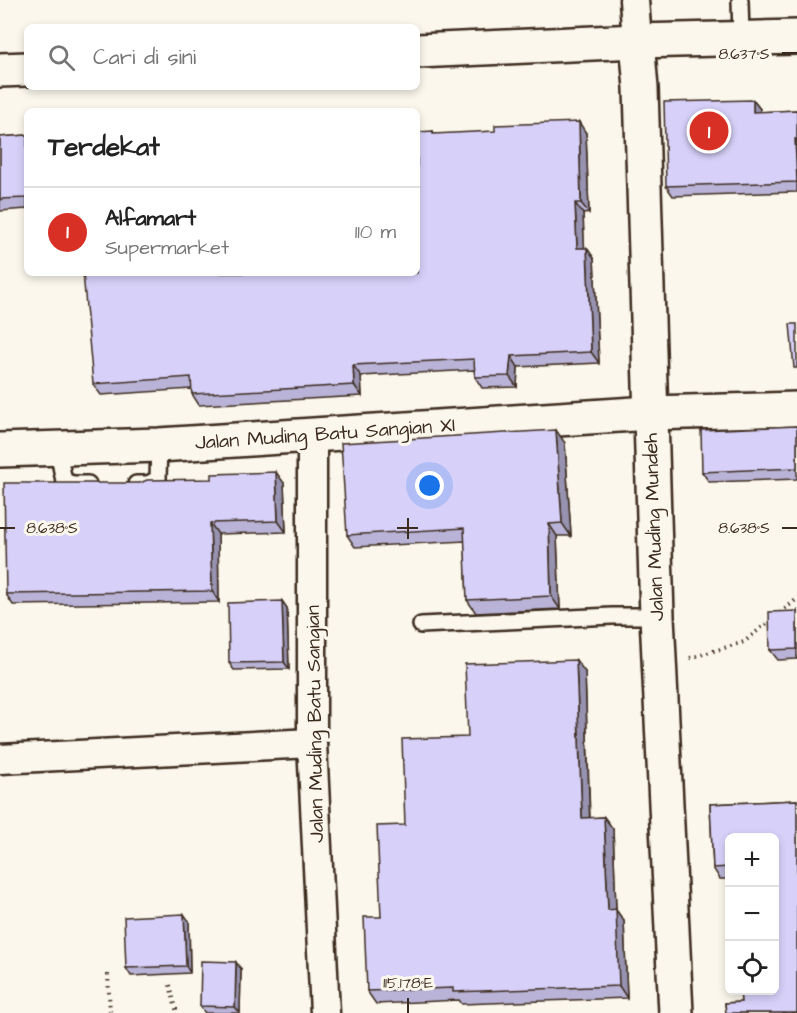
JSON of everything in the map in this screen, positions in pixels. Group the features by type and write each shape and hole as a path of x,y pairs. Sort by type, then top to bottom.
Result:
{"street":[{"path":"634,0 637,41"},
{"path":"420,51 741,37 797,37"},
{"name":"Jalan Muding Mundeh","path":"637,41 641,88 657,616 676,1013"},
{"path":"0,70 24,69"},
{"name":"Jalan Muding Batu Sangian XI","path":"0,450 159,445 650,413 797,409"},
{"name":"Jalan Muding Batu Sangian","path":"312,435 312,742 325,1013"},
{"path":"0,759 312,742"}],"lane":[{"path":"740,0 741,37"},
{"path":"61,448 64,481 73,484 147,484 158,479 159,445"},
{"path":"422,625 657,616"}],"path":[{"path":"661,666 744,642 797,599"},
{"path":"108,974 110,1013"},
{"path":"170,985 177,1013"}],"building":[{"path":"753,100 753,112 797,110 797,139 795,139 797,182 666,186 664,102"},
{"path":"579,122 581,203 575,203 577,248 587,248 591,352 511,356 509,376 475,377 474,359 353,365 354,385 192,394 191,377 93,384 83,276 420,276 420,132 433,131 433,134 495,131 495,125"},
{"path":"24,135 24,198 0,199 0,137"},
{"path":"790,324 797,324 797,368 794,368"},
{"path":"797,426 797,468 702,472 701,430"},
{"path":"556,430 562,523 549,524 551,596 467,600 464,528 347,535 341,443"},
{"path":"276,472 278,521 210,523 212,591 6,594 4,483 140,483 147,480 212,479 212,474"},
{"path":"282,601 284,662 229,663 228,603"},
{"path":"797,611 797,649 770,650 769,612"},
{"path":"576,660 582,818 604,817 608,910 616,909 619,986 453,992 453,988 367,991 364,917 381,917 377,826 405,825 402,739 468,737 465,664"},
{"path":"797,800 797,1013 726,1013 725,1003 741,1002 740,995 779,995 779,833 725,833 725,867 713,868 710,804"},
{"path":"184,914 186,966 126,968 124,917"},
{"path":"201,961 236,962 235,1007 200,1006"}],"place":[{"name":"Alfamart","path":"709,131"}]}
